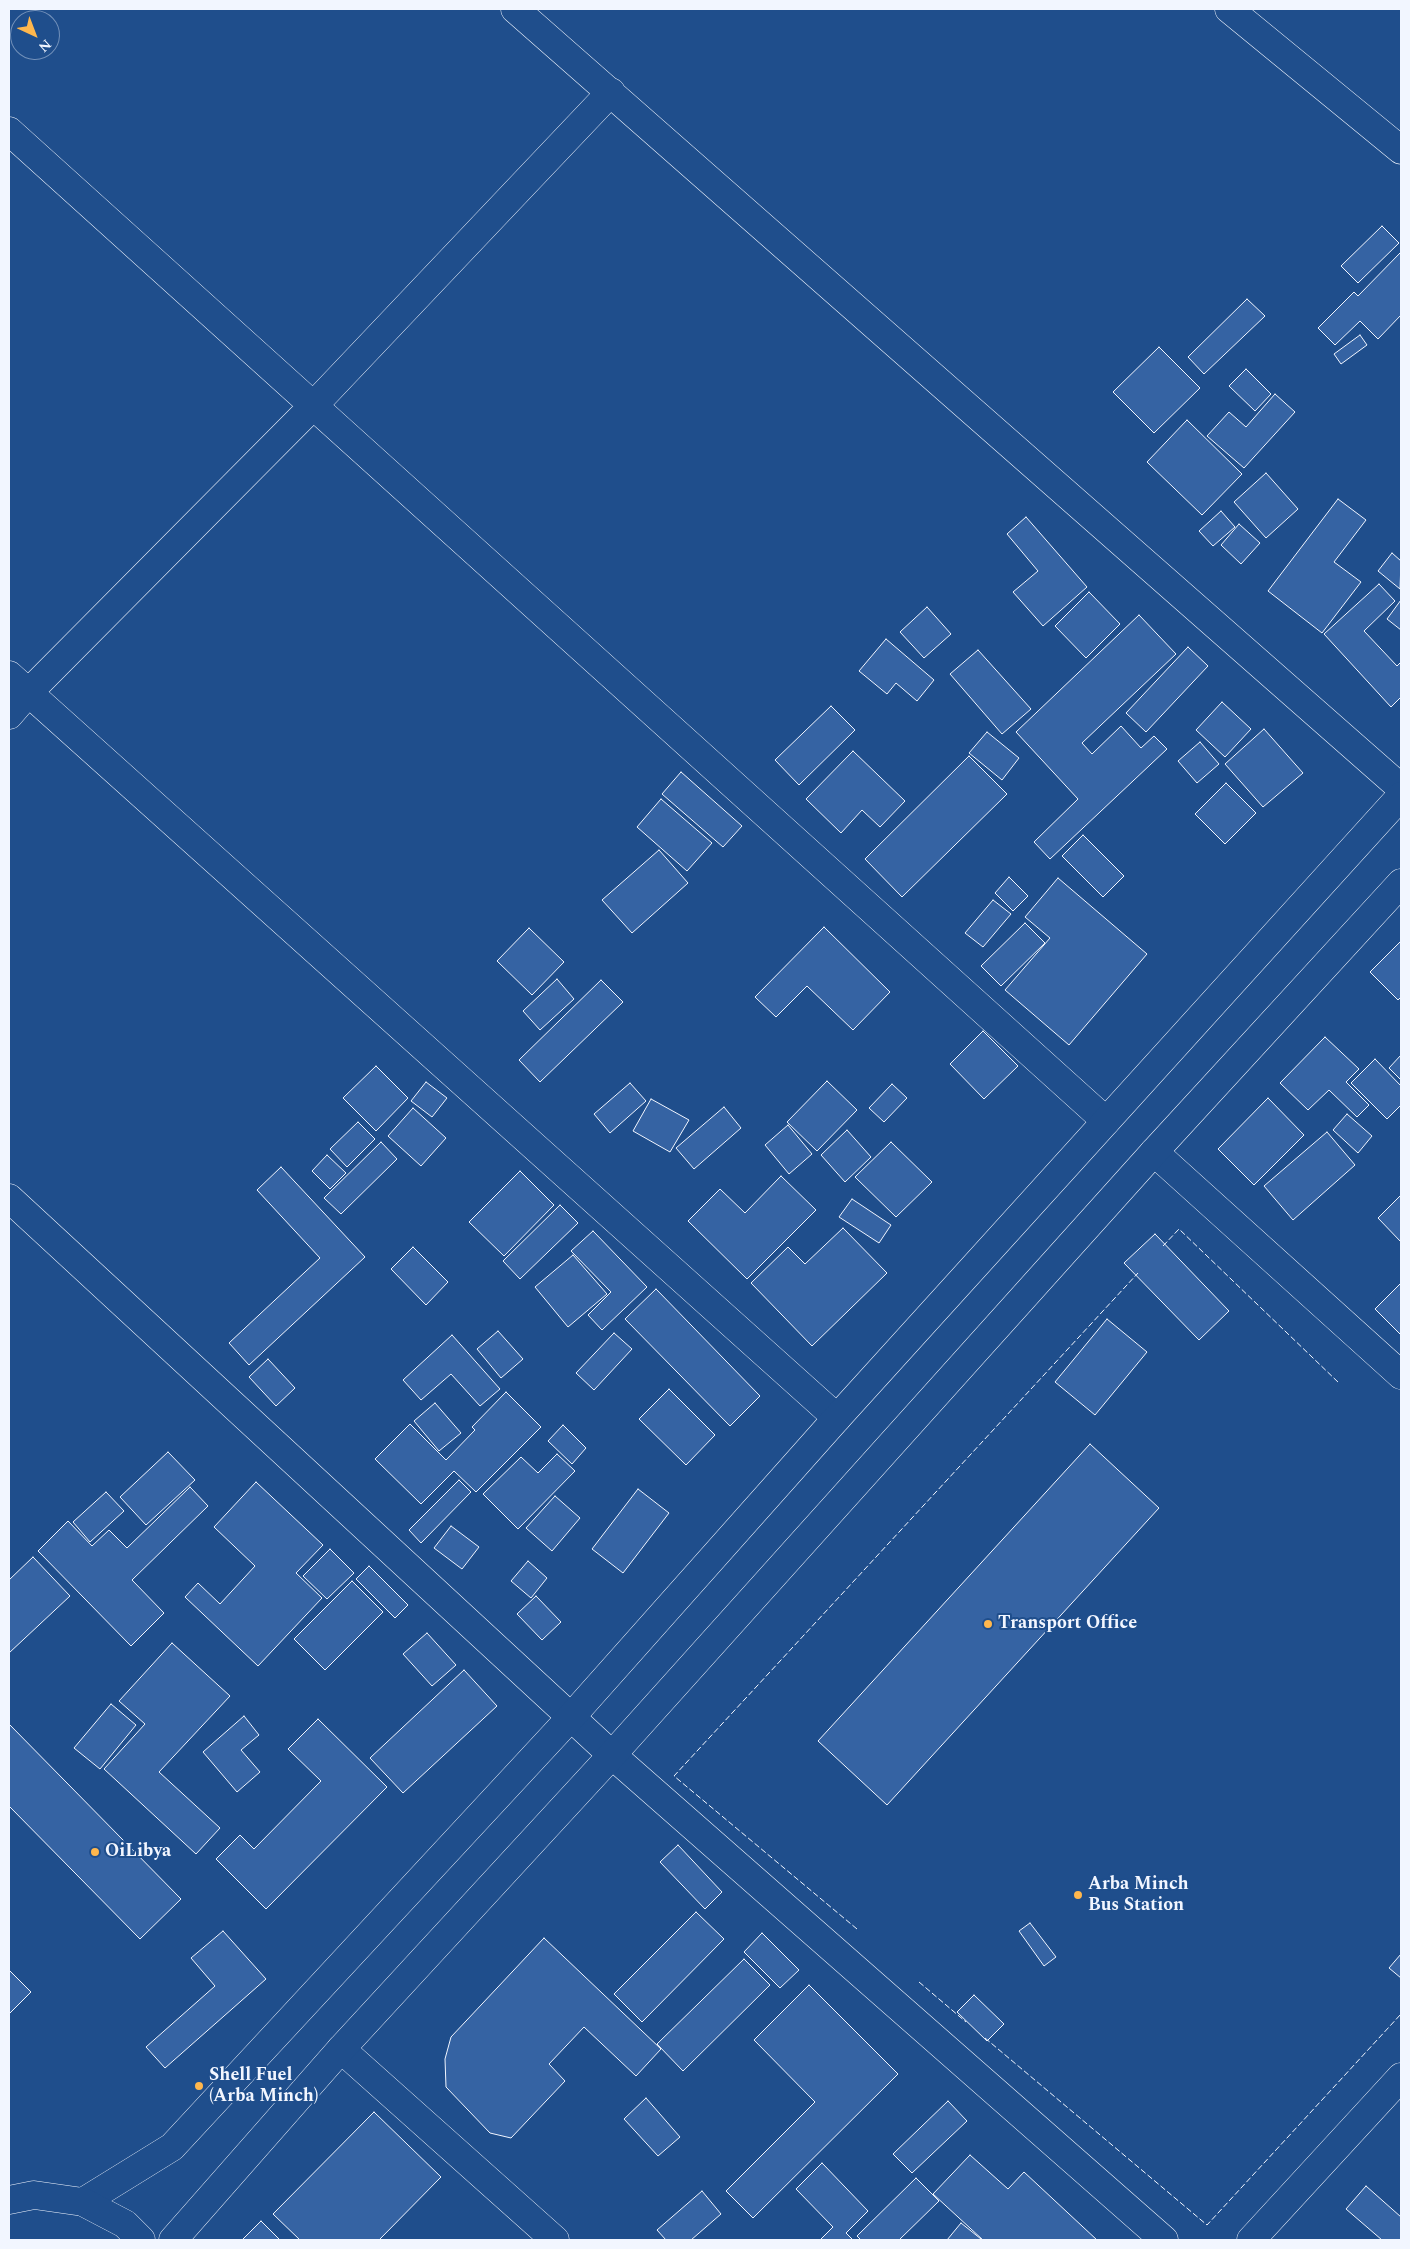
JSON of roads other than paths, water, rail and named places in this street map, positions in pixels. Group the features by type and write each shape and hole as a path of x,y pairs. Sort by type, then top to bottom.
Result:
{"main road":[{"path":"515,9 1401,788"},
{"path":"1229,9 1401,150"},
{"path":"9,715 18,684 314,405 611,92"},
{"path":"9,131 1106,1121"},
{"path":"18,684 836,1418"},
{"path":"83,2202 172,2147 572,1716 836,1418 1401,796"},
{"path":"173,2240 341,2049 612,1755 1154,1152 1401,883"},
{"path":"1154,1152 1401,1375"},
{"path":"9,1198 572,1716 612,1755 1164,2240"},
{"path":"341,2049 554,2240"},
{"path":"1251,2240 1401,2076"},
{"path":"17,2194 83,2202 125,2224 141,2240"}],"place":[{"name":"Transport Office","path":"988,1624"},
{"name":"OiLibya","path":"95,1852"},
{"name":"Arba Minch Bus Station","path":"1078,1895"},
{"name":"Shell Fuel (Arba Minch)","path":"199,2086"}]}
